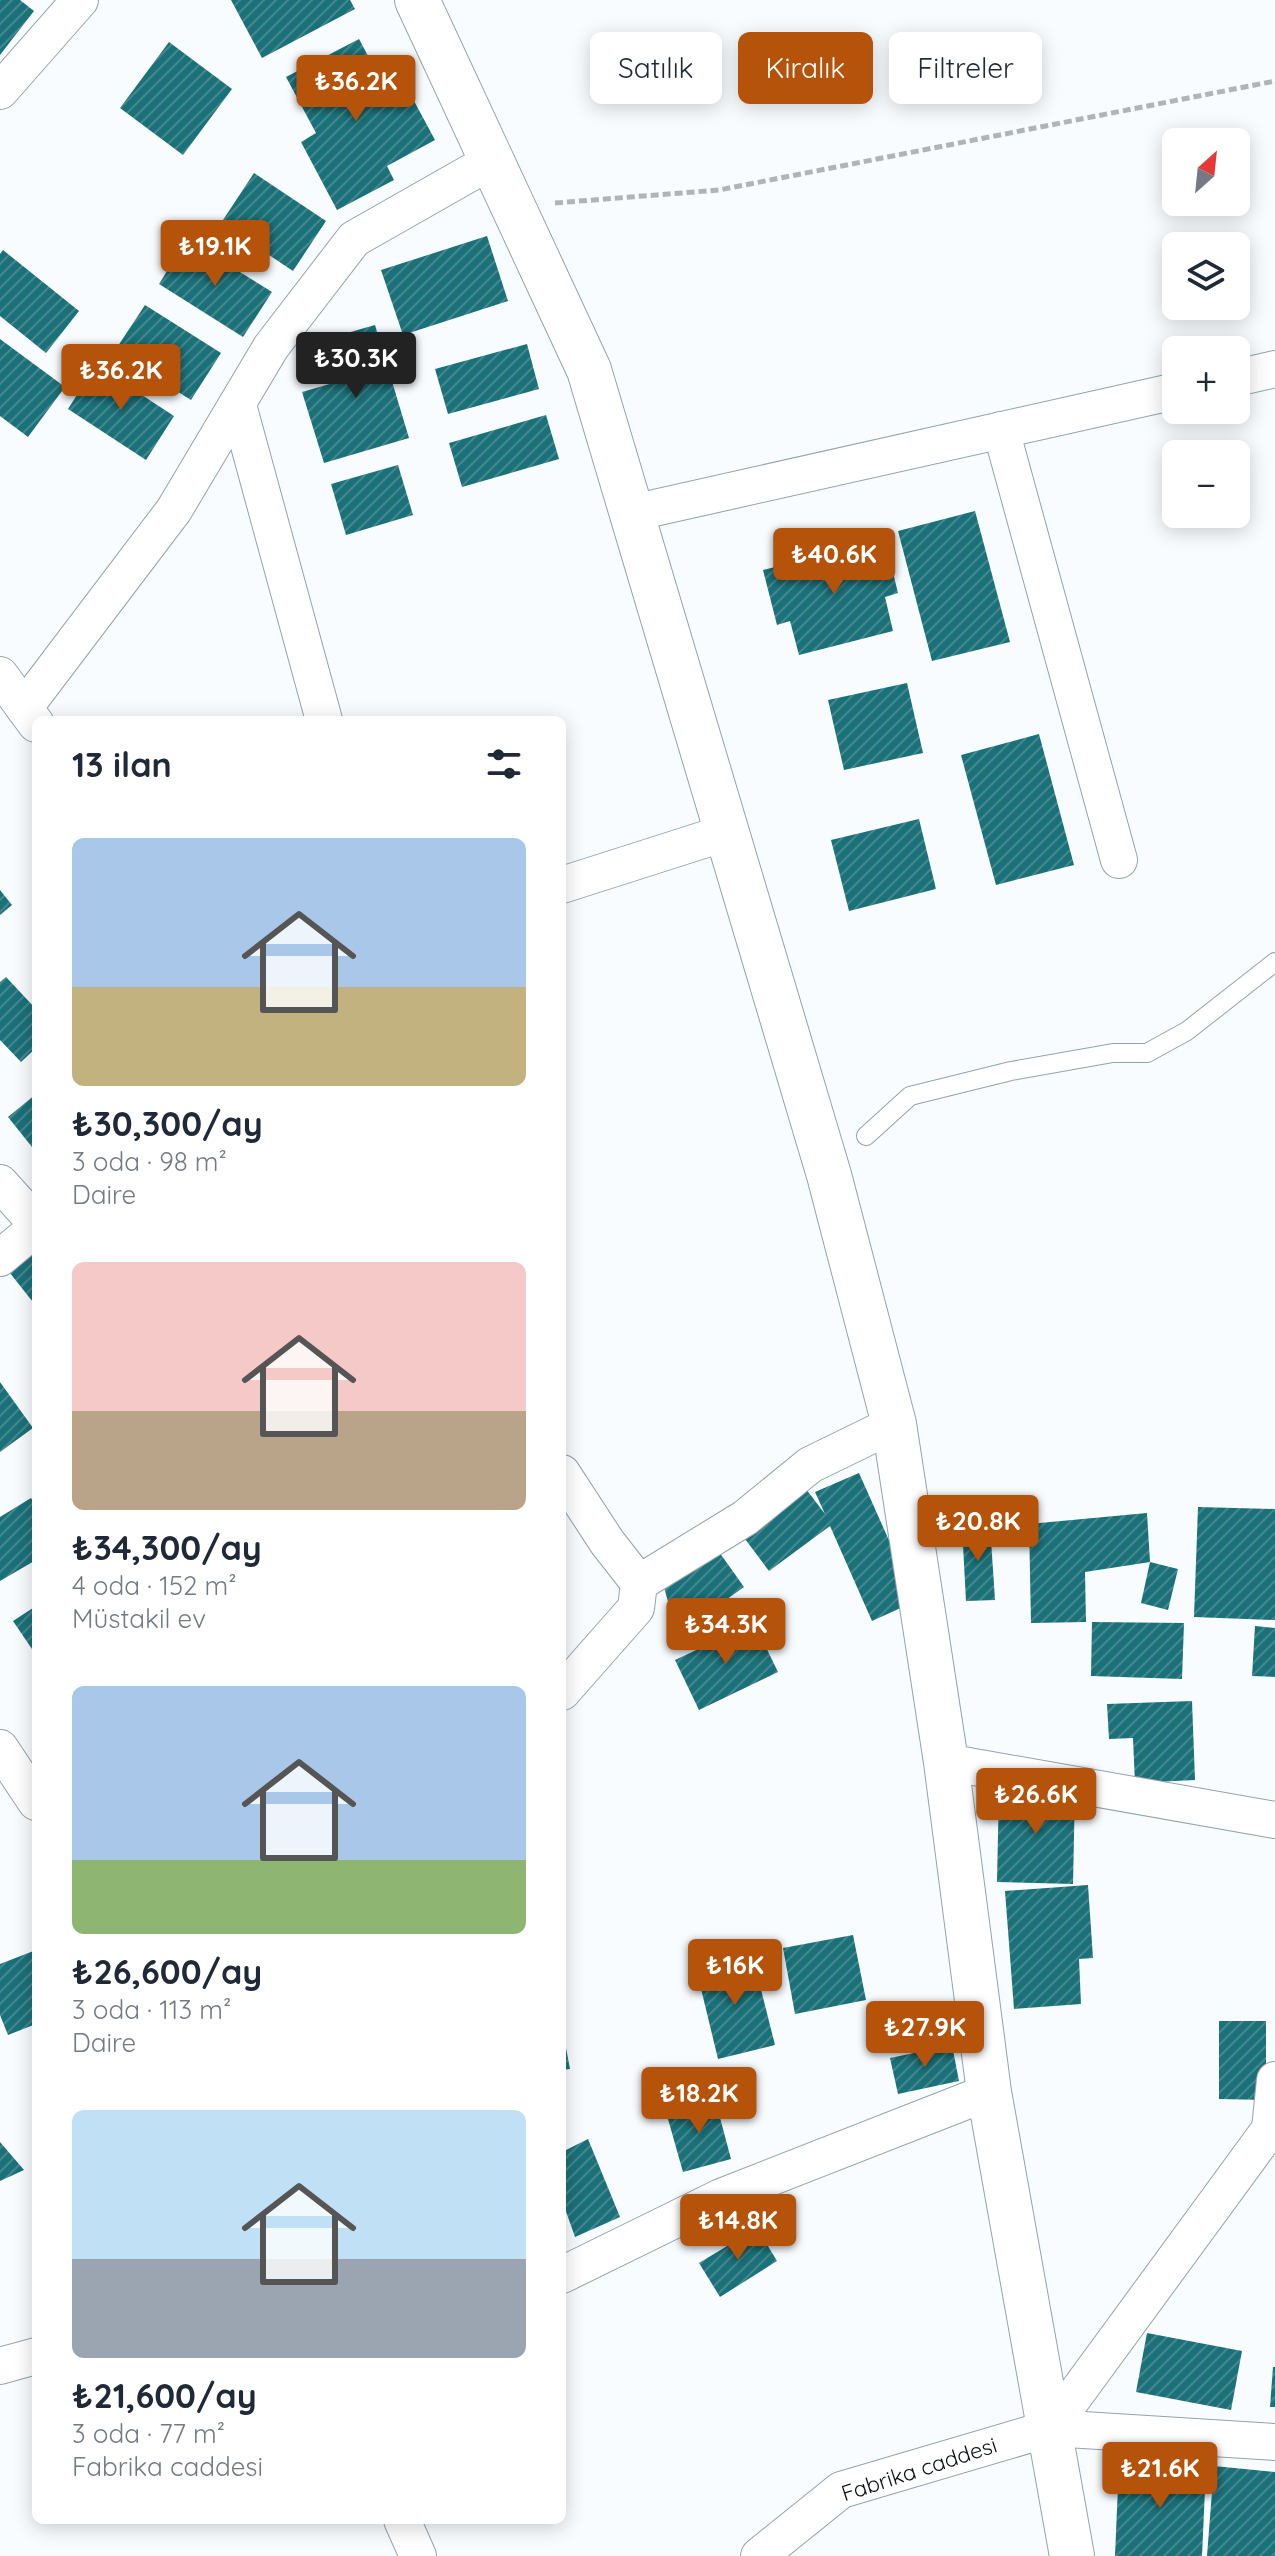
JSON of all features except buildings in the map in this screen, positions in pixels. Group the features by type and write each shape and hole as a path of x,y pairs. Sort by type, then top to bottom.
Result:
{"street":[{"path":"0,91 80,0"},
{"path":"417,0 589,370 829,1175 894,1424 946,1762 989,2092 1072,2556"},
{"path":"0,675 30,716 174,510 271,347 354,239 493,160"},
{"path":"1250,375 1275,369"},
{"path":"632,513 1162,394"},
{"path":"238,405 323,716"},
{"path":"1001,430 1119,860"},
{"path":"566,884 728,832"},
{"path":"0,1183 32,1221"},
{"path":"0,1258 32,1230"},
{"path":"639,1583 745,1518 810,1465 894,1424"},
{"path":"566,1479 607,1542 639,1583 636,1608 566,1687"},
{"path":"3,1760 32,1797"},
{"path":"946,1762 1275,1820"},
{"path":"1051,2428 1270,2129 1275,2080"},
{"path":"566,2273 721,2197 989,2092"},
{"path":"0,2366 32,2357"},
{"path":"1051,2428 1275,2442"},
{"name":"Fabrika caddesi","path":"759,2556 841,2490 1051,2428"},
{"path":"404,2524 418,2556"}],"lane":[{"path":"866,1136 910,1096 1011,1071 1113,1053 1147,1053 1187,1031 1275,962"}],"path":[{"path":"514,207 719,190 1275,81"}]}
